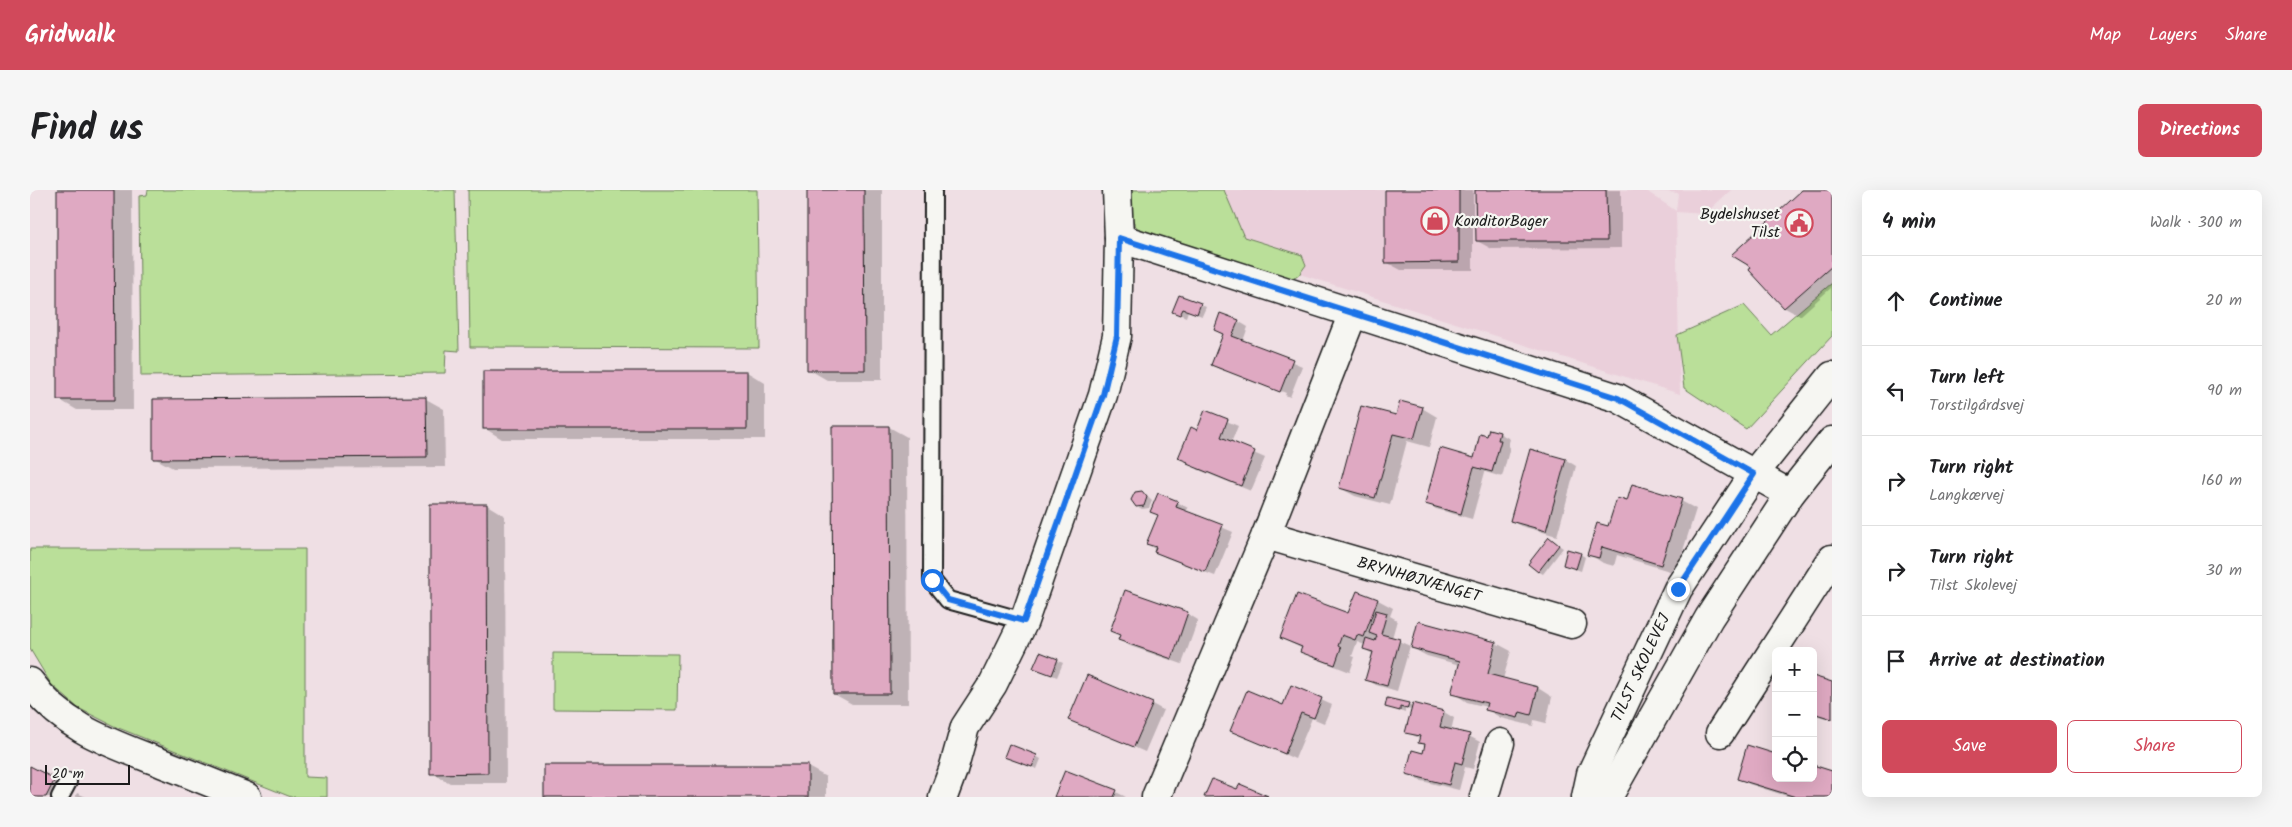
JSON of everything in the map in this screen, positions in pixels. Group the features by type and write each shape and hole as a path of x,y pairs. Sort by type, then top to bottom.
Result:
{"street":[{"path":"943,797 965,727 993,684 1024,621 1103,395 1117,336 1119,238 1117,190"},
{"path":"1119,238 1618,398 1790,494"},
{"path":"1156,797 1266,535 1354,313"},
{"name":"TILST SKOLEVEJ","path":"1586,797 1591,774 1678,589 1754,474 1832,376"},
{"name":"TILST SKOLEVEJ","path":"1605,797 1612,790 1709,618 1790,494 1832,442"},
{"name":"BRYNHØJVÆNGET","path":"1266,535 1572,624"},
{"path":"1720,734 1832,559"},
{"path":"30,682 40,695 64,717 91,735 247,797"},
{"path":"1484,797 1500,743"}],"lane":[{"path":"933,190 932,580 948,600 1024,621"},
{"path":"60,797 68,782"}],"shaded area":[{"path":"1223,190 1645,190 1676,211 1678,193 1648,190 1731,190 1705,214 1676,212 1680,394 1252,259"}],"green space":[{"path":"148,190 455,190 459,351 446,350 445,373 141,376 139,196 147,195"},
{"path":"468,190 757,190 759,348 470,347"},
{"path":"1129,190 1224,190 1244,237 1302,255 1306,265 1298,276 1288,281 1145,236 1133,221"},
{"path":"1832,283 1832,336 1746,429 1684,388 1677,335 1744,305 1771,335"},
{"path":"30,549 305,549 305,777 327,778 327,797 291,797 116,727 78,708 51,684 30,649"},
{"path":"553,653 678,654 677,710 553,709"}],"building":[{"path":"57,190 114,190 115,400 57,400"},
{"path":"807,190 864,190 865,370 807,370"},
{"path":"1385,190 1459,190 1459,262 1385,263"},
{"path":"1475,190 1606,190 1607,241 1476,241"},
{"name":"Bydelshuset Tilst","path":"1802,190 1832,190 1832,266 1784,308 1749,270 1751,267 1731,255"},
{"path":"1179,295 1201,303 1197,314 1183,309 1180,315 1172,312"},
{"path":"1220,313 1239,320 1232,336 1293,359 1280,392 1211,365 1223,334 1214,330"},
{"path":"483,371 747,371 747,429 483,429"},
{"path":"426,397 427,457 153,459 153,399"},
{"path":"1400,401 1423,407 1414,439 1393,434 1375,498 1339,488 1361,406 1396,415"},
{"path":"1205,410 1228,419 1221,437 1255,451 1241,486 1187,464 1188,462 1178,458 1191,427 1197,430"},
{"path":"832,426 889,426 890,694 833,694"},
{"path":"1489,429 1500,432 1498,440 1501,440 1492,472 1474,467 1461,514 1425,504 1440,448 1474,458 1480,434 1487,436"},
{"path":"1530,449 1566,459 1546,531 1510,521"},
{"path":"1632,484 1682,499 1661,565 1602,547 1599,558 1587,555 1597,523 1608,526 1617,498 1627,501"},
{"path":"1142,491 1147,497 1144,506 1136,507 1131,500 1135,492"},
{"path":"1158,493 1178,501 1176,507 1223,525 1205,572 1154,552 1156,547 1146,544 1158,515 1150,512"},
{"path":"430,504 487,504 488,773 430,774"},
{"path":"1549,537 1559,545 1538,572 1528,564"},
{"path":"1567,549 1581,553 1576,569 1563,565"},
{"path":"1125,590 1188,612 1172,659 1118,640 1120,635 1110,631"},
{"path":"1357,591 1378,599 1364,637 1357,635 1355,640 1342,635 1338,646 1341,648 1335,665 1300,652 1302,647 1280,638 1297,594 1348,613"},
{"path":"1376,610 1387,613 1381,634 1400,639 1387,686 1365,680 1373,652 1363,649 1366,638 1375,641 1377,636 1369,633"},
{"path":"1418,621 1496,642 1488,674 1538,687 1531,715 1520,712 1518,718 1485,710 1487,703 1451,694 1460,661 1411,648"},
{"path":"1040,652 1058,659 1052,675 1033,668"},
{"path":"1087,675 1153,703 1134,747 1068,720"},
{"path":"1817,677 1832,682 1832,719 1817,714"},
{"path":"1291,685 1322,698 1314,718 1301,713 1285,754 1230,731 1247,690 1283,705"},
{"path":"1387,698 1409,703 1407,709 1400,707 1400,711 1385,707"},
{"path":"1413,703 1444,711 1440,727 1470,734 1462,764 1455,762 1449,785 1406,774 1412,750 1423,753 1425,744 1418,743 1420,736 1405,733"},
{"path":"1009,744 1037,755 1032,767 1004,757"},
{"path":"1747,745 1772,753 1772,782 1817,782 1817,766 1832,771 1832,797 1796,797 1737,779"},
{"path":"544,765 808,765 808,797 544,797"},
{"path":"30,766 55,779 46,797 30,797"},
{"path":"1065,770 1117,790 1114,797 1054,797"},
{"path":"1212,779 1237,789 1240,784 1268,796 1204,797"}],"place":[{"name":"KonditorBager","path":"1435,221"},
{"name":"Bydelshuset Tilst","path":"1799,223"}],"route":[{"path":"932,580 948,600 1024,621 1103,395 1117,336 1119,238 1618,398 1754,474 1678,589"}]}
